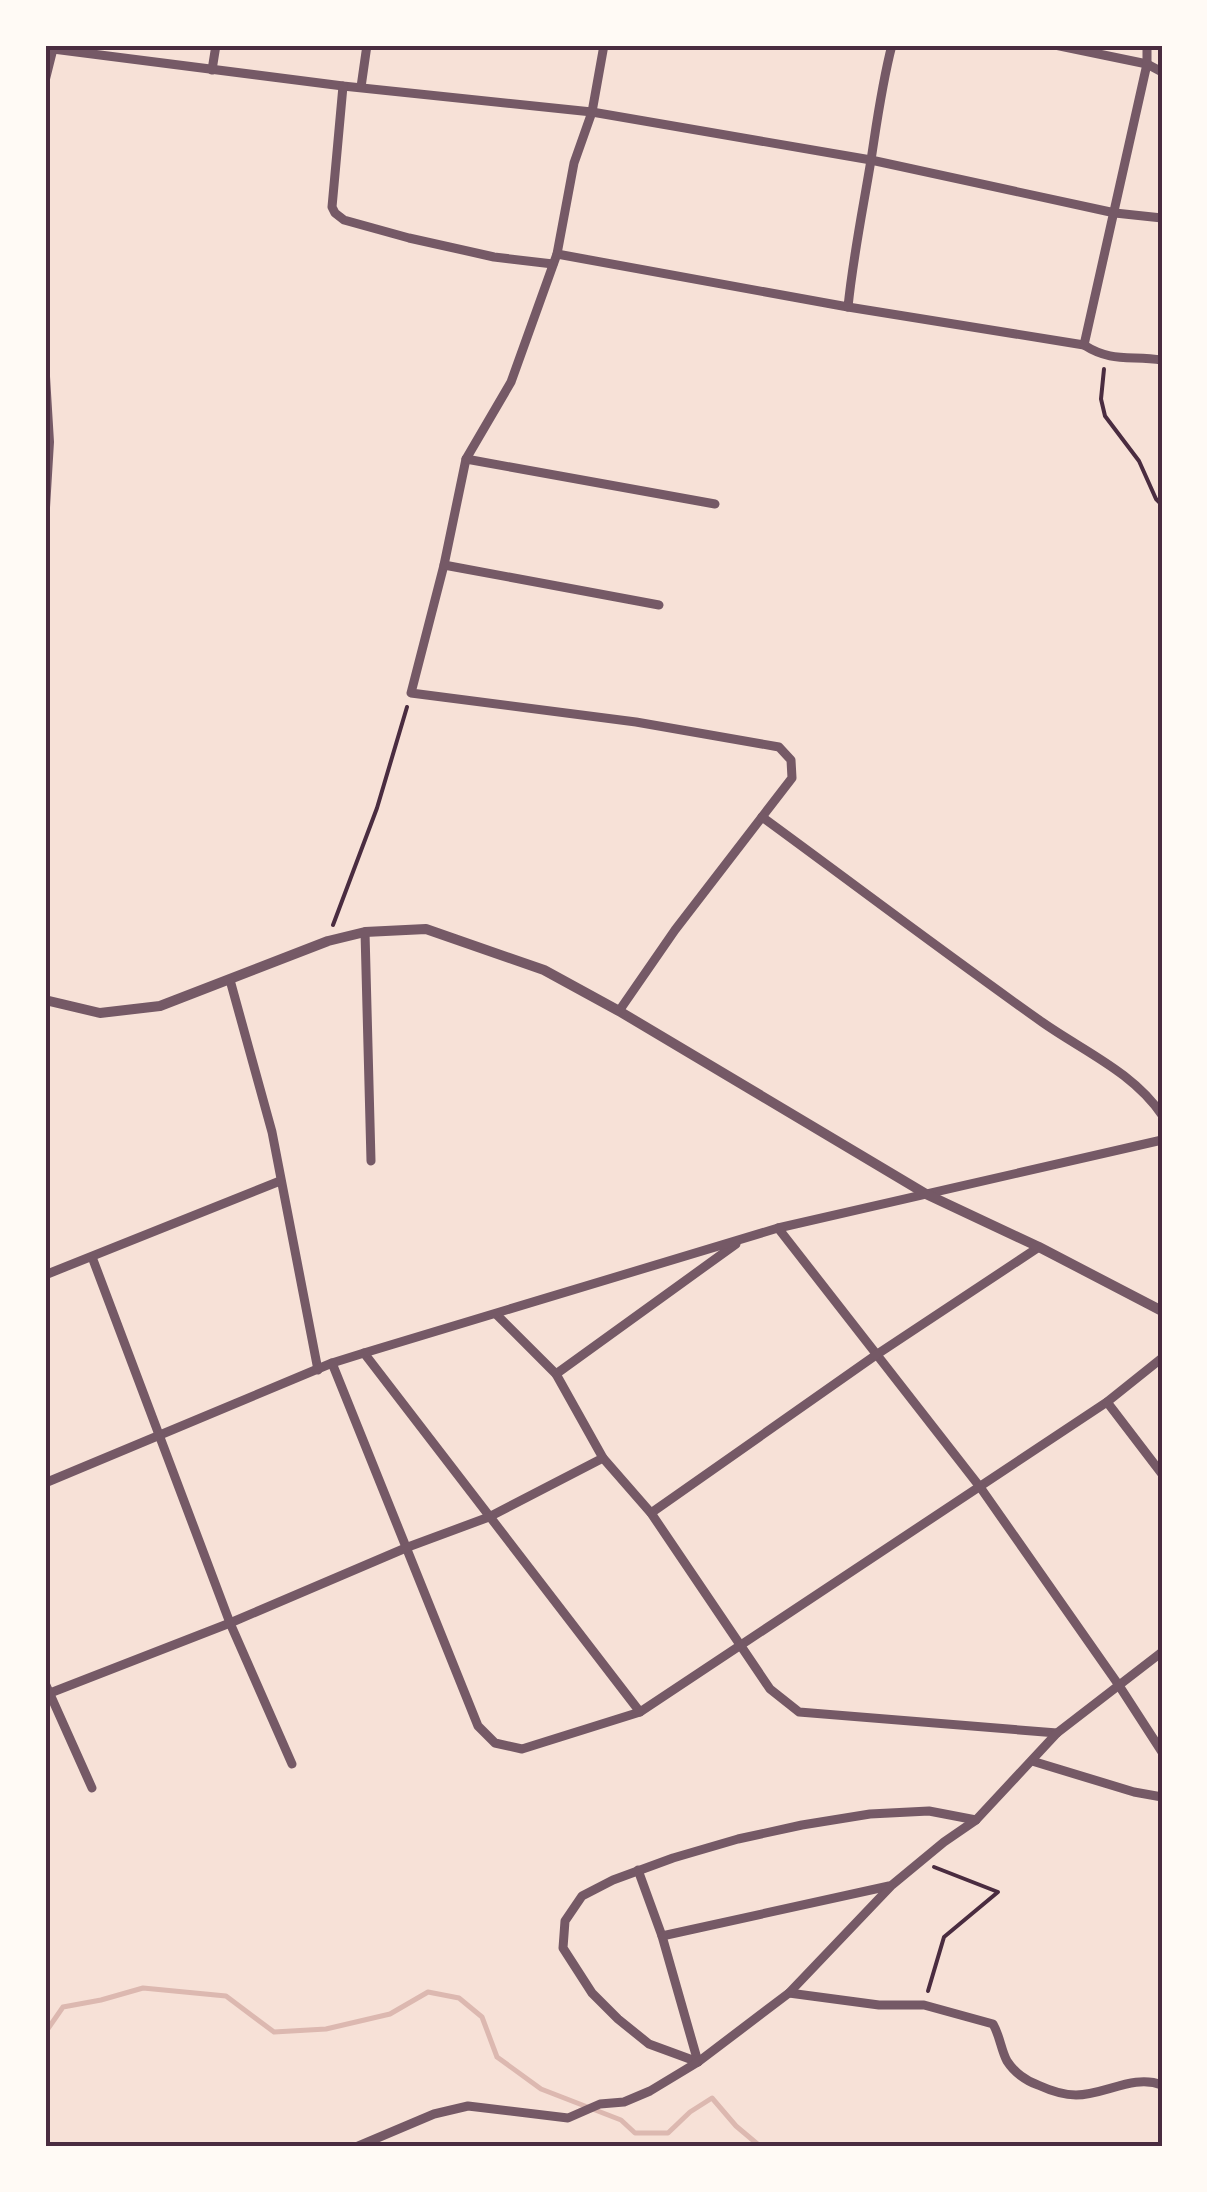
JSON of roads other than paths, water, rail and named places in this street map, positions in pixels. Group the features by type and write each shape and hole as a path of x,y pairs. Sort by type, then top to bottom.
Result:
{"street":[{"path":"212,70 216,45"},
{"path":"362,87 366,45"},
{"path":"604,45 592,112 574,163 555,259 511,382 466,459 411,693 636,722 779,746 792,760 792,778 619,1011"},
{"path":"848,306 882,82 892,45"},
{"path":"1055,45 1147,64 1162,72"},
{"path":"1084,345 1147,64 1146,45"},
{"path":"45,81 54,47 343,86 592,112 871,160 1115,213 1162,218"},
{"path":"343,86 332,207 344,220 494,257 555,259 1084,345 1106,357 1162,360"},
{"path":"466,459 715,504"},
{"path":"444,565 659,605"},
{"path":"762,818 1044,1024 1120,1072 1152,1100 1162,1115"},
{"path":"45,1000 100,1014 160,1006 328,941 364,932 426,929 544,970 926,1194 1040,1247 1162,1311"},
{"path":"364,932 371,1162"},
{"path":"230,980 272,1132 318,1370"},
{"path":"45,1483 364,1353 778,1228 1162,1140"},
{"path":"45,1275 280,1182"},
{"path":"778,1228 980,1486 1162,1752"},
{"path":"556,1374 742,1239"},
{"path":"651,1513 1040,1247"},
{"path":"92,1257 230,1623 292,1764"},
{"path":"496,1314 556,1374 603,1458 651,1513 770,1689 799,1712 1057,1733"},
{"path":"364,1353 640,1712"},
{"path":"332,1363 478,1726 495,1743 522,1748 640,1712 1107,1402 1162,1358"},
{"path":"1107,1402 1162,1474"},
{"path":"92,1788 46,1691 230,1623 408,1547 490,1517 603,1458"},
{"path":"356,2147 434,2114 468,2106 568,2118 600,2104 624,2102 650,2091 698,2062 789,1992 892,1885 976,1820 1057,1733 1162,1652"},
{"path":"1032,1761 1162,1797"},
{"path":"698,2062 649,2044 592,1993 562,1948 565,1921 582,1896 638,1870 802,1824 870,1814 929,1811 976,1820"},
{"path":"638,1870 662,1936 698,2062"},
{"path":"662,1936 892,1885"},
{"path":"789,1992 879,2005 924,2005 993,2024 1006,2060 1026,2081 1049,2090 1074,2095 1134,2083 1152,2081 1162,2085"}],"lane":[{"path":"45,327 52,442 45,557"}],"waterway":[{"path":"45,2033 63,2007 143,1988 226,1996 274,2032 326,2029 390,2014 428,1992 459,1998 482,2017 497,2057 541,2089 621,2120 635,2133 668,2133 712,2098 761,2147"}]}
